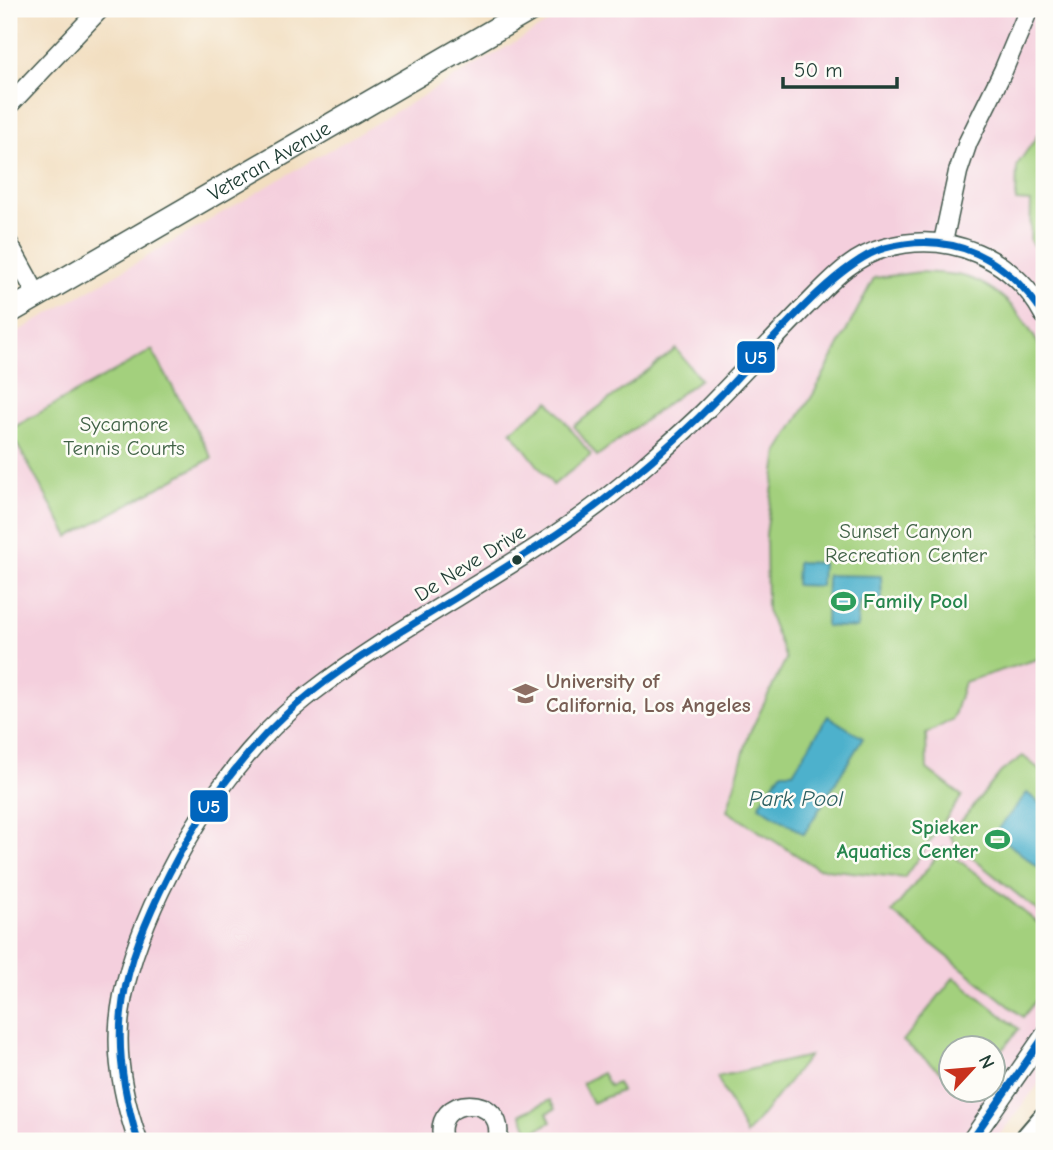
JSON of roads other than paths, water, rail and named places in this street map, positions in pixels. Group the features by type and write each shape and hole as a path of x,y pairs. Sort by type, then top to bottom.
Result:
{"main road":[{"path":"1026,1141 1044,1120"}],"street":[{"path":"9,105 100,9"},
{"name":"Veteran Avenue","path":"9,312 531,9"},
{"path":"943,242 958,172 968,142 1003,71 1029,9"},
{"name":"De Neve Drive","path":"138,1141 128,1114 119,1069 119,1013 128,969 162,887 194,827 241,764 274,727 309,695 406,630 531,553 622,485 693,423 848,266 884,248 943,242 993,260 1017,279 1038,303 1044,315"},
{"path":"9,244 37,295"},
{"path":"971,1141 1044,1036"},
{"path":"443,1141 442,1126 446,1117 453,1110 470,1104 480,1106 494,1117 497,1141"}],"water":[{"path":"797,562 822,563 821,586 796,585"},
{"name":"Family Pool","path":"827,575 881,576 882,602 859,601 857,628 826,626"},
{"name":"Park Pool","path":"828,716 863,738 804,834 759,806 781,772 793,772"},
{"path":"1027,793 1044,807 1044,872 995,833"}],"place":[{"name":"Family Pool","path":"843,601"},
{"name":"University of California, Los Angeles","path":"526,693"},
{"name":"Spieker Aquatics Center","path":"998,839"}],"park label":[{"name":"Sycamore Tennis Courts","path":"124,436"},
{"name":"Sunset Canyon Recreation Center","path":"906,543"}]}
